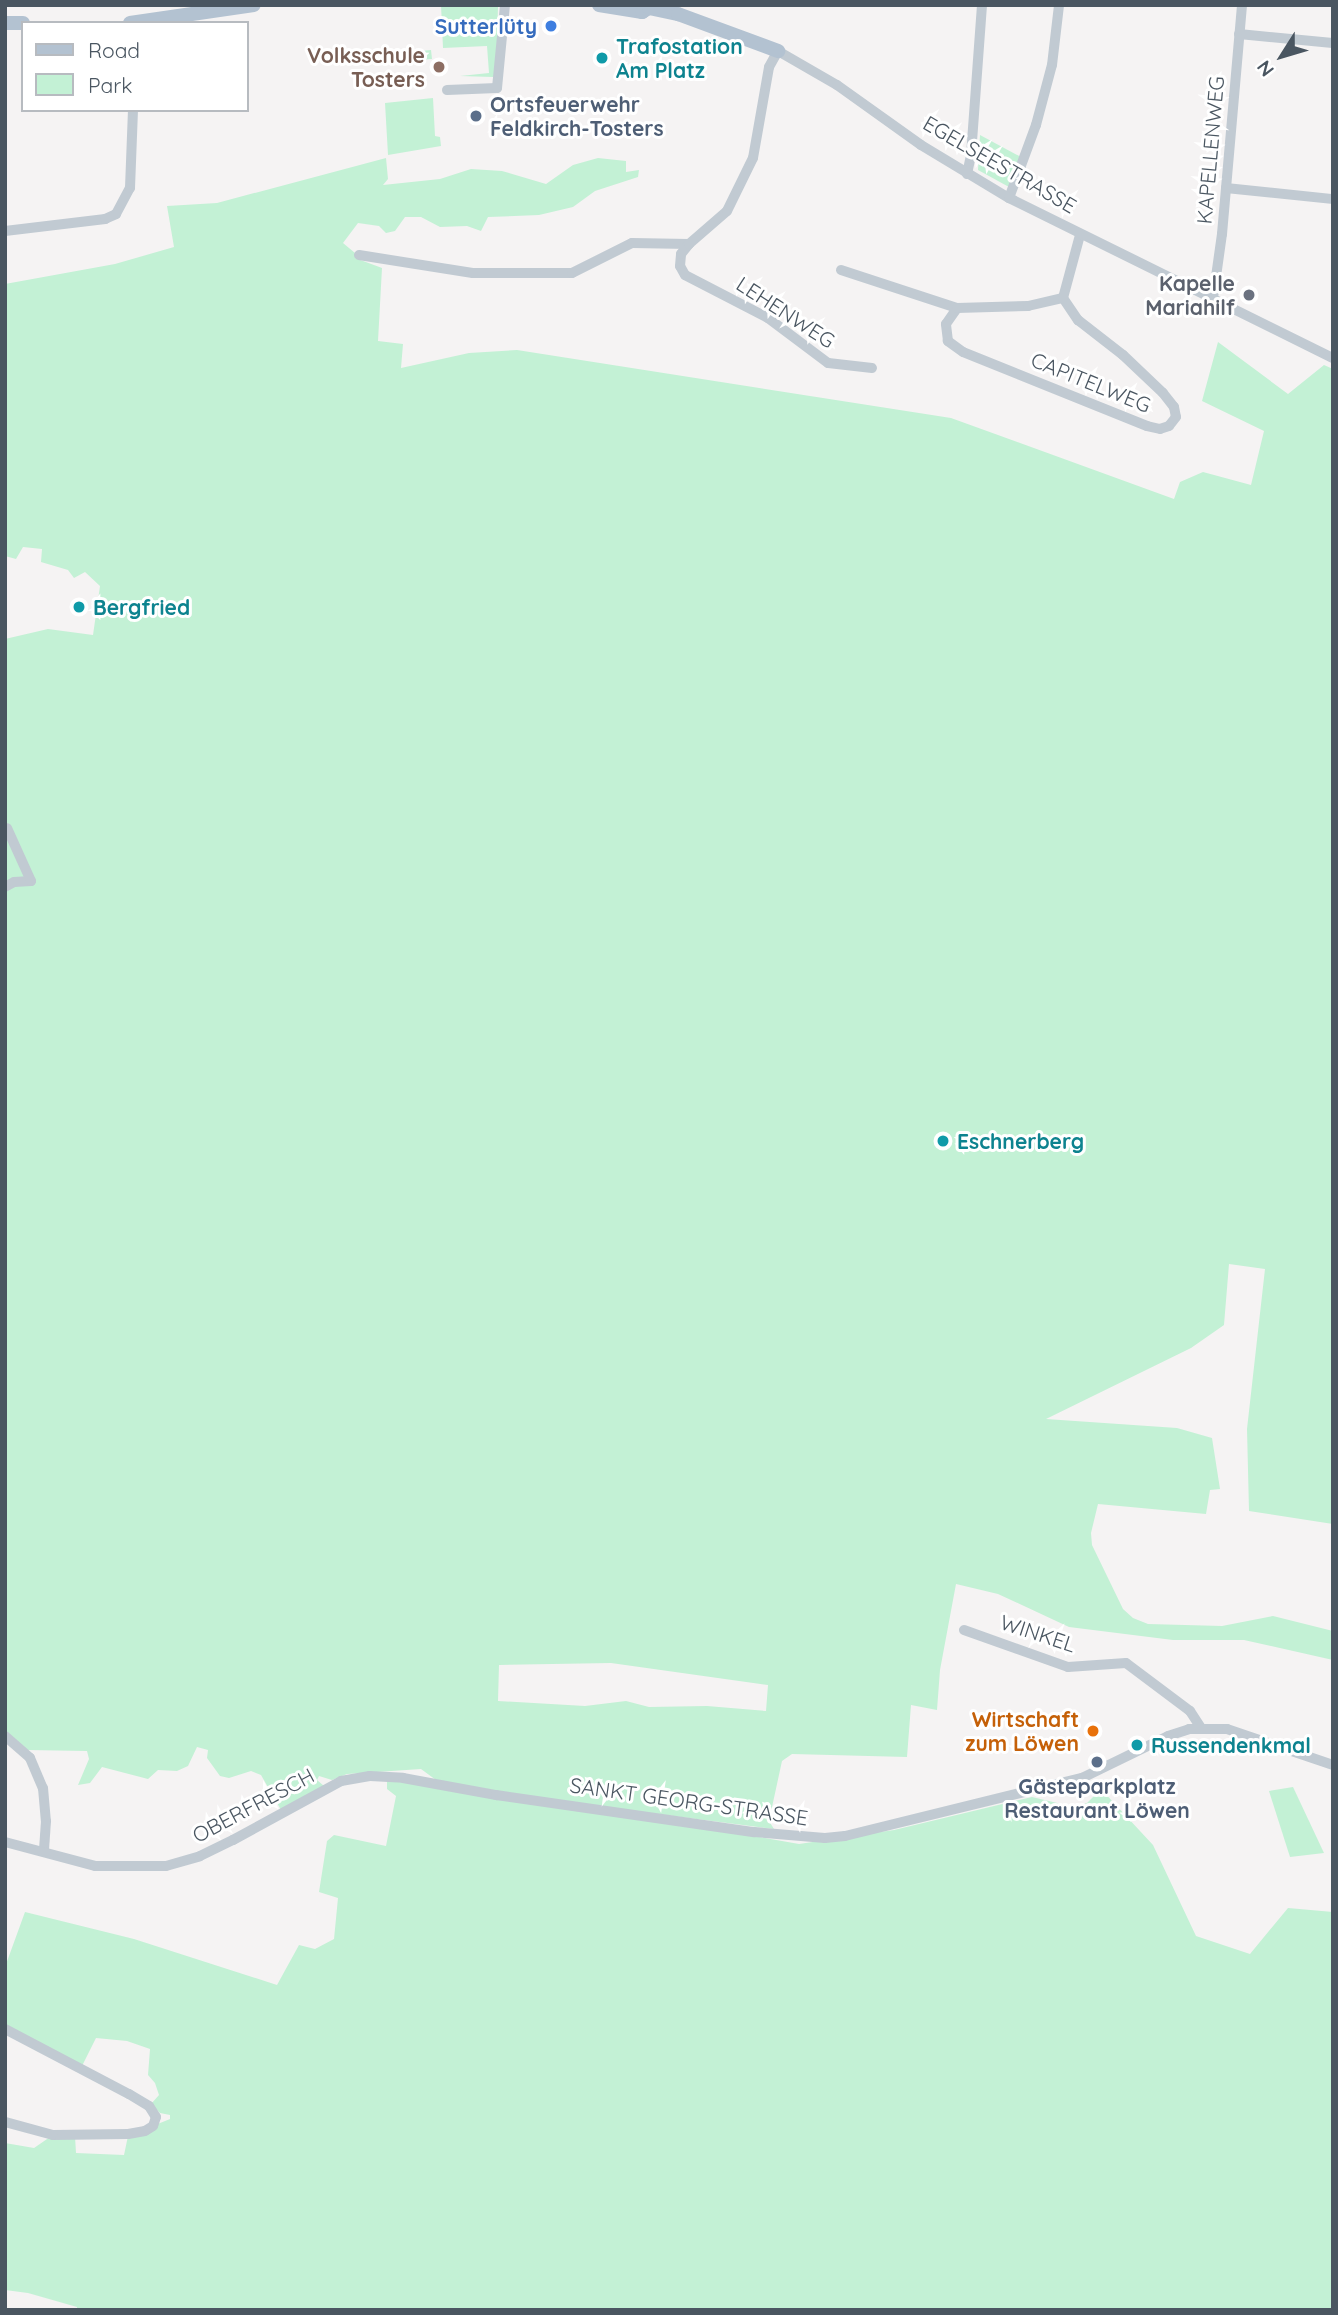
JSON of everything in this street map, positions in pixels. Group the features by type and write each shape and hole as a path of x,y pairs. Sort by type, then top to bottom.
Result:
{"main road":[{"path":"144,21 254,5"},
{"name":"EGELSEESTRASSE","path":"599,5 642,12 648,7 692,18 778,51"}],"street":[{"path":"447,90 497,88 505,5"},
{"path":"967,174 971,155 982,5"},
{"path":"1009,198 1036,125 1052,65 1059,5"},
{"name":"KAPELLENWEG","path":"1213,298 1217,285 1242,5"},
{"path":"1240,34 1333,44"},
{"path":"359,256 473,273 572,273 632,243 689,244 727,211 753,158 769,67 778,51"},
{"name":"EGELSEESTRASSE","path":"778,51 837,85 967,174 1009,198 1333,358"},
{"path":"5,231 105,219 116,214 130,188 133,112"},
{"path":"1226,188 1333,199"},
{"path":"841,270 957,308 1028,306 1063,298 1080,235"},
{"name":"LEHENWEG","path":"689,244 681,254 680,267 685,275 761,313 828,363 872,368"},
{"name":"CAPITELWEG","path":"957,308 945,330 948,341 963,352 1147,426 1160,429 1169,426 1176,417 1174,407 1163,393 1123,355 1078,320 1063,298"},
{"path":"5,887 14,882 31,881 7,828"},
{"name":"WINKEL","path":"964,1630 1068,1667 1126,1663 1191,1711 1200,1728"},
{"name":"SANKT GEORG-STRASSE","path":"437,1785 754,1832 825,1838 845,1836 1082,1778 1168,1736 1200,1728 1227,1728 1333,1765"},
{"path":"5,1736 30,1758 43,1788 46,1821 44,1850"},
{"name":"OBERFRESCH","path":"5,1842 44,1850 95,1866 166,1866 222,1846 349,1777 387,1776 437,1785"},
{"path":"5,2029 129,2094 149,2106 156,2117 153,2126 145,2132 128,2134 100,2132 62,2136 5,2122"}],"green space":[{"path":"441,5 498,7 496,74 493,77 460,76 489,73 487,46 443,48"},
{"path":"431,50 432,59 389,62 388,54"},
{"path":"433,98 435,136 440,137 441,146 388,155 385,103"},
{"path":"980,135 1021,157 1009,187 978,170"},
{"path":"386,158 388,179 383,185 440,179 471,169 502,171 546,184 573,165 598,158 626,161 626,172 639,170 638,177 595,191 573,207 539,215 488,217 481,231 467,226 440,227 421,217 405,217 395,231 386,233 379,226 358,223 343,243 355,253 355,258 382,268 378,341 403,344 401,368 469,353 517,350 951,418 1174,499 1180,482 1203,472 1251,485 1264,431 1202,401 1218,342 1288,394 1324,365 1333,369 1333,1524 1249,1511 1247,1429 1265,1269 1229,1264 1224,1325 1191,1348 1046,1419 1177,1428 1212,1438 1220,1489 1210,1490 1206,1514 1098,1504 1091,1533 1092,1545 1123,1609 1133,1618 1148,1624 1222,1626 1273,1616 1333,1631 1333,1660 1244,1640 1173,1640 1069,1627 998,1594 956,1584 940,1670 937,1710 911,1705 907,1757 792,1754 782,1761 769,1821 774,1829 497,1793 436,1780 421,1769 347,1774 332,1780 319,1776 317,1780 324,1786 281,1810 261,1775 251,1771 229,1778 220,1776 207,1758 208,1750 197,1747 188,1766 177,1771 158,1770 148,1779 102,1767 90,1783 78,1785 89,1759 87,1751 27,1750 5,1732 5,639 48,629 93,635 100,586 85,572 74,578 68,570 41,562 42,549 23,547 16,559 5,556 5,284 115,264 174,247 167,206 217,203","holes":["611,1663 768,1685 766,1711 707,1706 649,1707 626,1701 585,1706 498,1701 499,1665"]},
{"path":"387,1779 651,1818 799,1844 894,1830 1032,1797 1074,1807 1087,1803 1101,1789 1153,1845 1196,1936 1250,1954 1288,1908 1333,1912 1333,2310 77,2310 77,2307 28,2293 5,2290 5,2143 34,2148 50,2137 75,2136 76,2153 124,2155 128,2136 170,2119 170,2115 160,2113 151,2104 159,2095 155,2083 148,2075 150,2049 127,2041 96,2038 81,2068 5,2027 5,1967 25,1912 134,1939 277,1985 299,1945 315,1949 334,1939 338,1898 319,1892 327,1841 334,1835 386,1846 396,1796 387,1789"},
{"path":"1293,1787 1324,1853 1290,1857 1269,1791"}],"place":[{"name":"Sutterlüty","path":"551,26"},
{"name":"Trafostation Am Platz","path":"602,58"},
{"name":"Volksschule Tosters","path":"439,67"},
{"name":"Ortsfeuerwehr Feldkirch-Tosters","path":"476,116"},
{"name":"Kapelle Mariahilf","path":"1249,295"},
{"name":"Bergfried","path":"79,607"},
{"name":"Eschnerberg","path":"943,1141"},
{"name":"Wirtschaft zum Löwen","path":"1093,1731"},
{"name":"Russendenkmal","path":"1137,1745"},
{"name":"Gästeparkplatz Restaurant Löwen","path":"1097,1762"}]}
